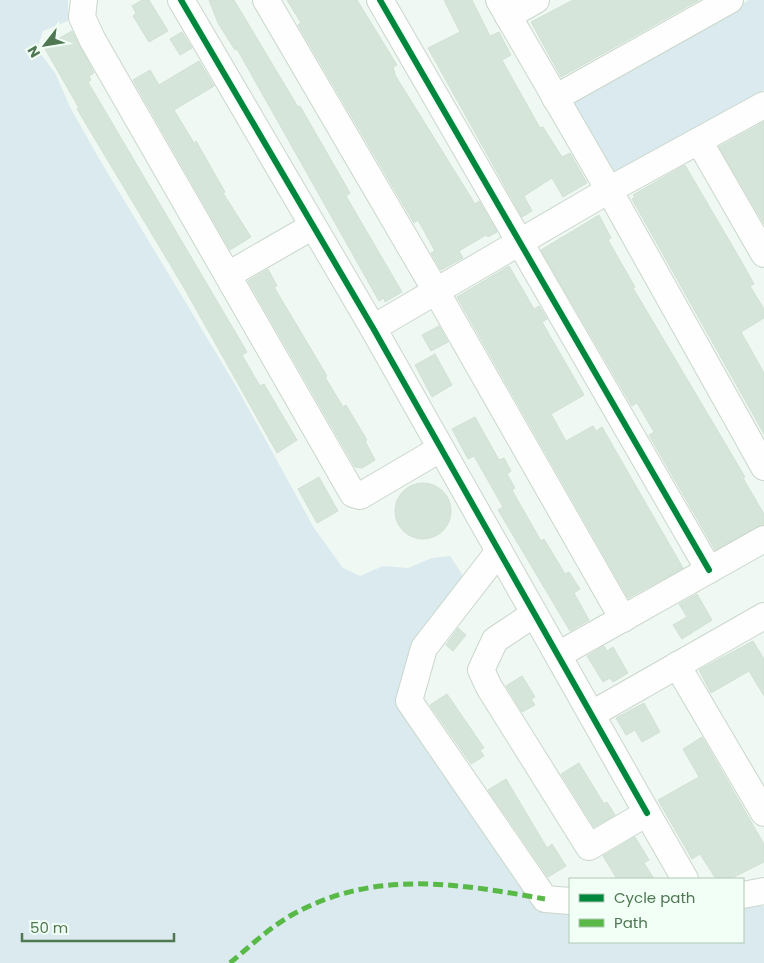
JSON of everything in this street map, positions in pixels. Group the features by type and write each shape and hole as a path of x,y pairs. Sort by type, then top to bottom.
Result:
{"street":[{"path":"84,0 82,17 92,39 353,494 360,496 440,449"},
{"path":"182,0 373,328 684,878"},
{"path":"266,0 436,291 623,619"},
{"path":"380,0 709,570"},
{"path":"536,0 504,8 554,98 609,190 764,467"},
{"path":"554,98 730,0"},
{"path":"373,328 609,190 764,105"},
{"path":"699,141 764,254"},
{"path":"228,275 313,226"},
{"path":"558,655 764,540"},
{"path":"499,551 424,648 410,701 545,899 569,901"},
{"path":"534,614 494,640 481,670 489,688 589,847 647,813"},
{"path":"592,714 764,616"},
{"path":"677,665 764,813"},
{"path":"744,895 764,891"}],"shaded area":[{"path":"0,0 68,0 68,21 43,31 37,49 55,73 71,109 98,157 236,386 314,528 343,568 360,576 383,566 408,568 432,558 450,556 466,580 413,706 482,810 569,908 569,943 744,943 744,906 764,906 764,963 0,963"},
{"path":"749,0 764,0 764,90 618,172 607,168 573,107 577,100"}],"building":[{"path":"142,0 149,0 168,31 149,42 133,16 136,13 132,6"},
{"path":"209,0 234,0 298,107 300,106 350,193 346,196 402,292 385,302 384,298 379,301 237,49 235,50 218,23"},
{"path":"287,0 357,0 397,65 393,67 395,75 475,204 479,201 497,232 488,237 486,235 459,251 463,258 441,270 431,253 435,251 418,220 414,223 298,25 301,23"},
{"path":"444,0 472,0 490,36 499,32 511,55 502,60 540,128 543,127 562,157 570,153 587,183 563,197 552,178 524,196 532,211 522,217 428,48 460,32"},
{"path":"573,0 699,0 561,77 531,22"},
{"path":"72,31 94,73 89,76 91,80 88,82 247,352 242,355 260,386 264,384 297,440 277,453 183,286 77,109 79,108 44,47"},
{"path":"182,32 192,48 180,55 170,39"},
{"path":"199,61 214,86 174,110 194,143 196,141 225,192 223,193 251,237 230,250 133,80 150,70 159,85"},
{"path":"764,122 764,224 719,147"},
{"path":"685,165 754,284 750,286 764,309 764,318 741,332 764,373 764,434 632,199 635,197 633,195"},
{"path":"599,215 611,238 608,240 635,287 633,288 745,477 743,478 764,514 764,524 715,550 649,435 654,432 637,403 632,406 541,250"},
{"path":"509,266 534,309 539,306 547,319 542,322 584,395 551,414 566,441 593,426 596,431 602,427 683,568 628,598 457,297"},
{"path":"268,269 277,286 274,287 327,376 325,377 343,407 346,405 367,440 365,441 375,460 362,468 355,467 248,281"},
{"path":"439,326 448,342 431,351 422,335"},
{"path":"435,354 452,385 432,397 415,365"},
{"path":"475,417 499,460 504,458 511,471 507,474 515,488 512,490 541,541 544,539 565,574 569,572 580,589 574,593 589,620 570,631 498,510 503,507 474,456 468,459 452,429"},
{"path":"319,477 338,511 317,523 298,489"},
{"path":"423,483 434,485 443,491 449,500 451,511 449,522 443,531 434,537 423,539 412,537 403,531 397,522 395,511 397,500 403,491 412,485"},
{"path":"697,594 712,620 682,639 673,625 687,617 679,604"},
{"path":"458,628 466,635 453,651 446,645"},
{"path":"753,641 764,659 764,696 749,671 711,693 699,670"},
{"path":"604,646 607,651 613,647 628,673 613,682 610,678 603,682 587,656"},
{"path":"522,676 535,697 531,699 535,705 522,712 506,686"},
{"path":"447,694 484,748 480,750 484,756 471,764 430,705"},
{"path":"644,703 660,732 642,742 635,730 626,735 616,718"},
{"path":"702,737 764,844 764,862 732,878 715,878 700,854 692,859 658,800 699,777 683,749"},
{"path":"579,763 604,804 607,802 615,815 594,827 561,774"},
{"path":"506,779 547,848 552,844 566,866 548,877 488,790"},
{"path":"635,837 649,860 644,863 653,878 616,878 603,856"}],"marked path":[{"path":"230,963 266,932 290,916 321,901 352,891 383,886 447,885 479,888 545,899"}],"cycle path":[{"path":"181,0 373,328 647,813"},
{"path":"380,0 709,570"}]}
